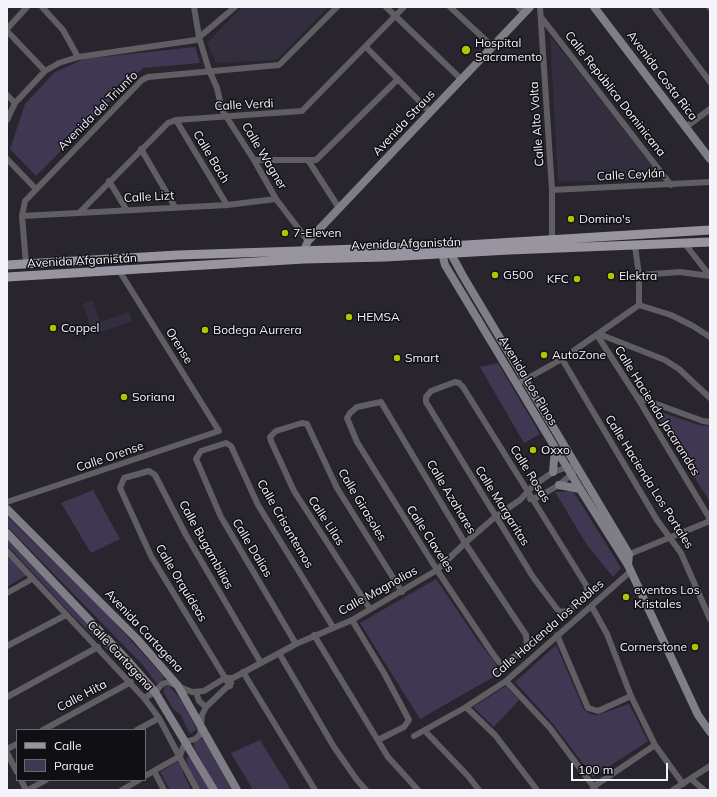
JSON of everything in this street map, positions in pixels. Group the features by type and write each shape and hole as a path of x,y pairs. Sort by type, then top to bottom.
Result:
{"main road":[{"name":"Avenida Afganistán","path":"446,250 552,239 710,230"},
{"name":"Avenida Afganistán","path":"7,265 304,254 635,246 710,242"},
{"name":"Avenida Afganistán","path":"7,278 120,272 304,254"},
{"path":"7,274 18,272 26,264"}],"street":[{"path":"27,7 7,30 45,71"},
{"path":"42,7 63,30 78,57"},
{"name":"Calle Wagner","path":"194,7 199,37 209,70 217,88 222,110 254,160 276,199 308,241"},
{"path":"7,120 15,103 45,71 59,63 78,57 196,40 235,7"},
{"name":"Avenida del Triunfo","path":"26,264 22,216 25,201 142,80 148,77 209,70 279,65 337,7"},
{"path":"386,7 461,78"},
{"name":"Calle Verdi","path":"80,212 168,122 176,120 302,111 404,7"},
{"path":"450,7 492,46"},
{"name":"Calle Alto Volta","path":"540,7 552,190 552,239"},
{"name":"Avenida Costa Rica","path":"594,7 710,159"},
{"path":"654,7 710,82"},
{"name":"Avenida Straus","path":"304,254 308,241 492,46 524,9"},
{"name":"Calle República Dominicana","path":"541,17 671,184"},
{"path":"366,47 430,112"},
{"path":"254,160 316,160 398,79"},
{"path":"7,95 15,103"},
{"path":"686,128 710,109"},
{"name":"Calle Bach","path":"176,120 227,205"},
{"path":"141,149 175,207"},
{"path":"7,159 36,189"},
{"path":"308,160 339,208"},
{"path":"110,182 126,209"},
{"name":"Calle Ceylán","path":"552,190 710,182"},
{"name":"Calle Lizt","path":"22,216 126,209 227,205 276,199"},
{"path":"685,244 710,276"},
{"path":"635,246 639,275 639,305"},
{"name":"Avenida Los Pinos","path":"446,250 577,466 625,556 698,715 710,732"},
{"name":"Avenida Los Pinos","path":"446,250 445,265 580,489 625,556"},
{"name":"Orense","path":"120,272 219,431"},
{"path":"639,275 680,272 710,276"},
{"path":"516,384 562,360 639,305"},
{"path":"639,305 671,315 693,326 710,337"},
{"path":"598,335 665,360 679,369 710,398"},
{"name":"Calle Hacienda Jacarandas","path":"598,335 637,397 710,520"},
{"name":"Calle Hacienda Los Portales","path":"562,360 657,520 686,564 710,620"},
{"name":"Calle Rosas","path":"426,402 426,397 431,391 455,382 461,384 587,589 586,596 568,611"},
{"path":"637,397 703,421 710,422"},
{"name":"Calle Azahares","path":"347,418 357,407 378,402 383,404 465,543 526,635 527,646 504,665"},
{"name":"Calle Margaritas","path":"426,402 533,577 560,612 568,611"},
{"name":"Calle Claveles","path":"347,418 356,442 373,470 492,654 504,665"},
{"name":"Calle Girasoles","path":"271,441 270,437 276,431 302,423 307,424 337,488 402,592"},
{"name":"Calle Orense","path":"7,502 219,431"},
{"name":"Calle Lilas","path":"271,441 294,491 370,609"},
{"name":"Calle Crisantemos","path":"196,459 200,451 226,443 231,446 258,505 333,627"},
{"path":"553,472 555,448"},
{"name":"Calle Dalias","path":"196,459 221,517 296,644"},
{"path":"569,471 577,466"},
{"name":"Calle Bugambilias","path":"120,488 124,478 129,475 149,471 155,475 186,535 261,663"},
{"name":"Calle Magnolias","path":"520,500 532,499 559,485 569,471"},
{"name":"Calle Magnolias","path":"233,678 279,652 333,627 352,620 402,592 437,570 495,517 520,500 528,491 553,472 569,471"},
{"path":"545,478 551,488"},
{"path":"559,485 580,489"},
{"name":"Calle Orquídeas","path":"120,488 150,556 230,686"},
{"name":"Avenida Cartagena","path":"8,510 137,639 178,686 202,725 237,790"},
{"path":"625,556 710,520"},
{"path":"7,533 128,661 155,692 214,790"},
{"name":"Calle Cartagena","path":"7,551 131,682 144,698 159,718 197,790"},
{"name":"Calle Hacienda los Robles","path":"414,736 466,707 506,681 556,635 592,607 630,568"},
{"path":"7,593 32,579"},
{"path":"592,607 607,634 631,696 655,745 683,784"},
{"path":"7,646 66,615"},
{"path":"352,620 384,673 409,720 404,727 378,740"},
{"path":"556,635 588,708 598,711 631,696"},
{"path":"314,636 388,757 418,790"},
{"path":"7,697 98,648"},
{"path":"279,652 334,747 357,780 366,790"},
{"path":"243,672 315,790"},
{"path":"144,698 155,692 166,682 196,692 204,691 225,678 233,678 230,686 206,707 200,735 195,739 185,742"},
{"path":"506,681 550,728 595,788 655,745"},
{"name":"Calle Hita","path":"44,729 131,682"},
{"path":"196,692 199,701 206,707"},
{"path":"466,707 494,735 537,790"},
{"path":"139,729 159,718"},
{"path":"425,731 468,776 479,790"},
{"path":"146,775 180,756 185,742"},
{"path":"7,749 16,744"},
{"path":"7,753 16,770"},
{"path":"673,790 710,766"},
{"path":"154,771 164,790"},
{"path":"691,779 704,790"},
{"path":"22,781 27,790 44,781"},
{"path":"122,790 137,781"}],"shaded area":[{"path":"242,7 328,7 277,60 216,63 207,43"},
{"path":"550,36 664,179 558,182"},
{"path":"93,300 100,322 129,312 132,322 93,334 83,304"}],"green space":[{"path":"195,47 200,63 143,68 36,176 10,149 25,104 55,72 84,59"},
{"path":"498,363 540,434 524,443 480,367"},
{"path":"652,409 699,425 710,426 710,502"},
{"path":"93,490 120,539 91,553 61,503"},
{"path":"573,491 621,568 613,577 587,545 555,492"},
{"path":"7,516 108,615 165,678 157,684 142,664 7,526"},
{"path":"7,536 151,688 146,690 140,681 71,614 7,545"},
{"path":"7,553 27,575 7,587"},
{"path":"436,579 478,641 502,672 420,719 360,623"},
{"path":"556,645 584,710 590,714 597,715 629,704 648,741 593,777 554,725 515,682"},
{"path":"169,686 181,700 197,729 190,734 180,714 173,709 164,693 164,687"},
{"path":"506,686 519,700 494,727 473,707"},
{"path":"203,738 207,741 234,790 218,790 216,787 194,747 194,742"},
{"path":"260,740 291,790 253,790 231,753"},
{"path":"191,755 211,790 199,790 191,775 186,759"},
{"path":"180,760 184,775 191,790 170,790 160,772"}],"place":[{"name":"Hospital Sacramento","path":"466,50"},
{"name":"Domino's","path":"571,219"},
{"name":"7-Eleven","path":"285,233"},
{"name":"G500","path":"495,275"},
{"name":"Elektra","path":"611,276"},
{"name":"KFC","path":"577,279"},
{"name":"HEMSA","path":"349,317"},
{"name":"Coppel","path":"53,328"},
{"name":"Bodega Aurrera","path":"205,330"},
{"name":"AutoZone","path":"544,355"},
{"name":"Smart","path":"397,358"},
{"name":"Soriana","path":"124,397"},
{"name":"Oxxo","path":"533,450"},
{"name":"eventos Los Kristales","path":"626,597"},
{"name":"Cornerstone","path":"695,647"}]}
